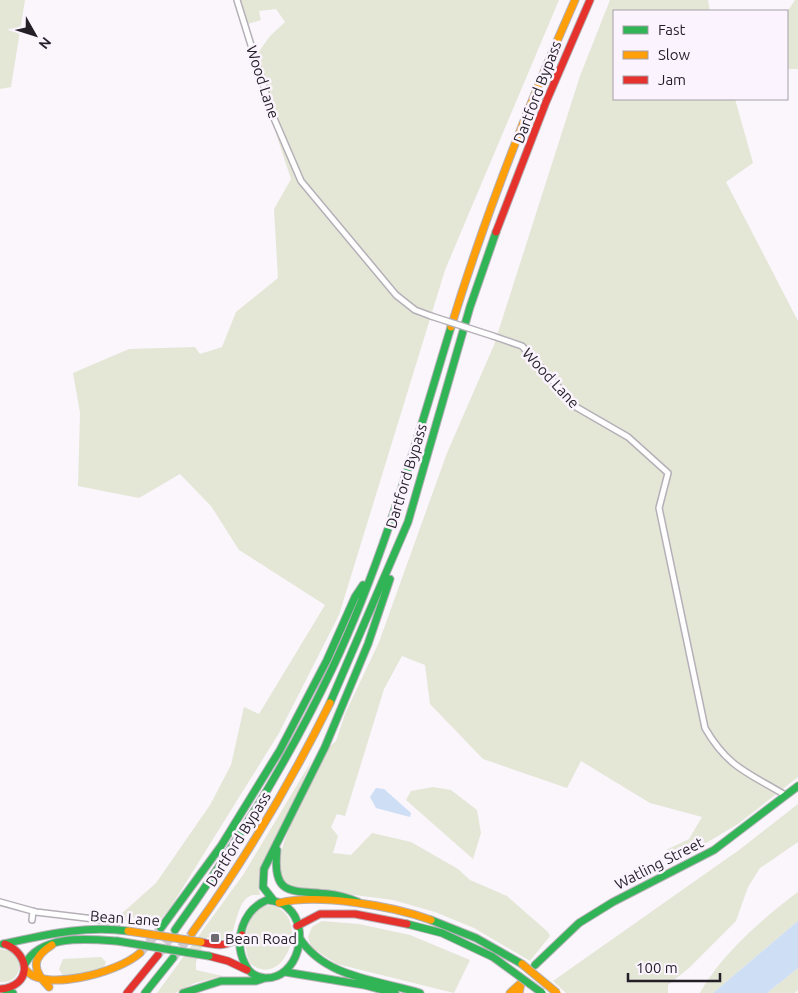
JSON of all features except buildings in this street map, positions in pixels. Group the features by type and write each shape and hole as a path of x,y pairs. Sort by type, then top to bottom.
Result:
{"main road":[{"name":"Dartford Bypass","path":"175,930 220,868 291,752 333,667 372,573 397,503 467,275 548,61 574,0"},
{"name":"Dartford Bypass","path":"192,933 269,818 317,733 346,672 408,522 480,277 565,54 590,0"},
{"path":"408,522 368,644 325,747 265,867 262,881 264,892 289,909 302,943 314,957 326,966 420,993"},
{"path":"160,928 221,846 280,750 327,660 355,597 372,573"},
{"name":"Watling Street","path":"535,965 578,923 613,902 714,850 798,786"},
{"path":"277,845 274,871 284,887 301,894 340,895 358,902 423,916 464,932 496,949 522,964 557,993"},
{"path":"265,978 249,972 241,955 244,919 250,908 263,900 277,902 290,900 358,902"},
{"path":"297,926 320,914 355,914 390,920 442,933 493,957 515,971 542,993"},
{"path":"183,993 221,981 256,981 274,978 285,972 296,956 299,943 297,926"},
{"name":"Bean Lane","path":"2,944 72,930 106,928 225,945 235,943 242,935"},
{"name":"Bean Lane","path":"3,990 20,981 25,966 36,949 49,944 89,940 173,949 209,956 228,961 249,972"},
{"path":"2,944 16,948 22,955 27,975 38,986 51,992 56,992 42,982 35,967 40,953 52,945"},
{"path":"114,976 140,953"},
{"path":"127,993 158,955"},
{"path":"145,993 173,958"},
{"path":"285,972 364,985 395,993"},
{"path":"510,993 521,983 519,993"},
{"path":"3,990 13,993"}],"street":[{"name":"Wood Lane","path":"237,0 273,116 301,181 396,295 415,310 522,346 576,407 628,437 668,473 659,508 705,728 715,746 733,764 749,776 785,795"},
{"name":"Bean Lane","path":"0,902 34,911 118,922 118,914"},
{"path":"32,920 34,911"}],"green space":[{"path":"0,0 25,0 11,87 0,89"},
{"path":"240,0 559,0 445,270 339,615 279,733 172,905 155,927 152,927 131,916 126,921 121,920 120,915 156,883 210,805 231,765 244,707 259,714 325,605 239,550 211,506 180,474 139,498 78,486 80,413 73,373 129,349 195,347 200,354 222,347 236,312 278,278 274,209 291,179 252,61 270,36 285,22 276,9 259,11 261,20 248,24"},
{"path":"610,0 708,0 710,10 613,10 613,100 735,100 753,163 726,182 798,321 798,777 738,824 691,852 666,850 689,839 702,817 650,803 581,761 567,788 483,759 430,704 425,665 402,656 384,689 345,816 337,814 331,827 338,836 333,853 351,855 372,833 411,842 458,869 470,880 507,896 548,932 550,936 530,961 474,928 435,912 393,900 293,887 281,878 279,866 282,850 296,813 328,748 336,741 345,714 379,642 447,453 494,345 580,76"},
{"path":"795,0 798,0 798,69 788,69 788,10"},
{"path":"312,760 258,884 260,895 253,895 244,901 230,936 221,940 207,937 196,962 196,970 223,976 195,983 175,993 157,993 243,875"},
{"path":"433,787 451,790 477,810 481,833 473,859 406,800 411,791"},
{"path":"798,804 798,842 760,868 748,887 736,921 689,968 668,985 668,993 566,993 553,981 739,850"},
{"path":"798,892 798,921 713,993 700,993 731,951 771,913"},
{"path":"270,905 283,911 290,922 292,935 289,949 283,960 274,968 262,969 250,963 247,955 247,928 255,913"},
{"path":"322,921 359,924 410,935 470,960 454,993 337,964 311,947 308,937 312,927"},
{"path":"0,949 12,951 19,961 16,976 7,982 0,982"},
{"path":"101,957 106,962 102,973 82,981 66,981 59,969 63,959"},
{"path":"798,968 798,990 795,993 767,993"}],"water":[{"path":"376,788 384,789 411,813 410,817 376,808 370,797"},
{"path":"798,921 798,968 767,993 713,993"}],"tunnel":[{"path":"140,953 161,928"},
{"path":"158,955 175,931"},
{"path":"173,958 192,933"}],"traffic: fast":[{"path":"330,703 408,522 470,307 496,232"},
{"path":"175,930 219,867 260,803 332,669 368,585 398,500 451,327"},
{"path":"274,901 263,887 264,869 325,747 368,644 390,579"},
{"path":"161,928 221,846 280,750 327,660 355,597 363,585"},
{"path":"535,965 579,923 613,902 714,850 798,786"},
{"path":"277,850 276,865 278,876 281,884 287,888 294,891 336,895 358,902"},
{"path":"267,900 281,903 288,908 295,917 300,939 298,951 293,962 286,970 276,976 265,978 255,976 248,970 242,955 240,936 246,918 267,900"},
{"path":"431,920 476,938 522,964"},
{"path":"407,924 442,933 493,957"},
{"path":"3,944 50,934 81,930 112,929 128,931"},
{"path":"299,937 310,951 337,969 420,993"},
{"path":"25,964 32,954 42,947 53,943 79,939 117,941"},
{"path":"117,941 209,956"},
{"path":"493,957 542,993"},
{"path":"145,993 173,958"},
{"path":"285,972 364,985 395,993"},
{"path":"183,993 221,981 256,981 265,978"},
{"path":"5,990 13,993"}],"traffic: slow":[{"path":"451,327 478,244 508,162 575,0"},
{"path":"192,933 266,821 330,703"},
{"path":"279,903 314,899 355,902 397,910 431,920"},
{"path":"128,931 201,942"},
{"path":"49,987 39,975 36,964 40,955 52,945"},
{"path":"25,969 34,976 63,980 98,973 115,967 140,953"},
{"path":"522,964 557,993"},
{"path":"510,993 521,983"},
{"path":"519,993 521,983"}],"traffic: jam":[{"path":"496,232 546,102 590,0"},
{"path":"297,926 320,914 355,914 407,924"},
{"path":"201,942 228,944 242,935"},
{"path":"0,989 18,983 24,970 20,955 5,944"},
{"path":"127,993 158,955"},
{"path":"209,956 228,961 247,970"}],"place":[{"name":"Bean Road","path":"215,938"}]}
